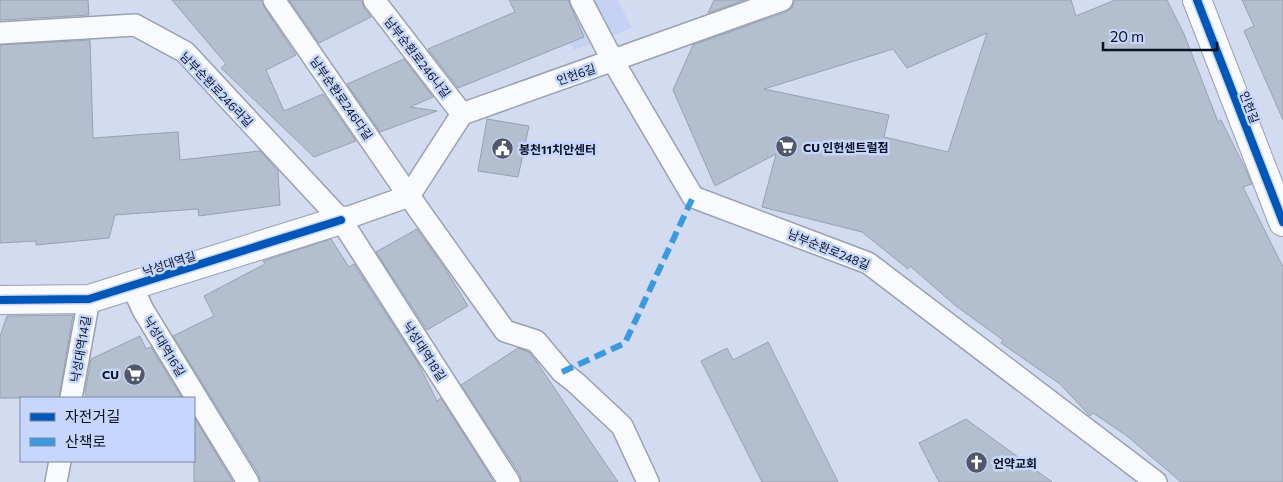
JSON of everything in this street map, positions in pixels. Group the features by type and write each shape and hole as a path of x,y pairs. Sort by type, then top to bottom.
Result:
{"street":[{"name":"인헌길","path":"1196,0 1276,182 1283,222"},
{"name":"낙성대역길","path":"0,300 89,300 341,220"}],"lane":[{"name":"남부순환로246다길","path":"274,0 409,196"},
{"name":"남부순환로246나길","path":"374,0 462,114"},
{"name":"남부순환로248길","path":"581,0 613,61 693,197 868,263 1156,482"},
{"name":"인헌6길","path":"462,114 782,0"},
{"name":"남부순환로246라길","path":"0,33 135,25 185,52 341,220"},
{"path":"341,220 409,196 462,114"},
{"path":"409,196 505,331 536,341 562,372 622,426 648,482"},
{"name":"낙성대역18길","path":"341,220 509,482"},
{"name":"낙성대역16길","path":"132,286 143,310 248,482"},
{"name":"낙성대역14길","path":"71,397 89,300"},
{"path":"56,482 60,462"}],"shaded area":[{"path":"548,0 618,0 632,28 574,50"}],"building":[{"path":"0,0 88,0 89,15 0,20"},
{"path":"172,0 262,0 264,7 296,55 266,70 284,111 323,94 356,141 314,157 221,68 226,64"},
{"path":"289,0 362,0 364,8 371,17 319,43"},
{"path":"509,0 568,0 584,37 458,88 428,49 515,12"},
{"path":"714,0 745,0 708,13"},
{"path":"794,0 1071,0 1076,16 1115,0 1167,0 1184,34 1218,122 1221,120 1252,184 1243,187 1283,267 1283,482 1181,482 1127,436 1093,413 1090,416 1060,384 1001,343 1003,340 956,306 910,266 908,269 862,232 762,207 776,154 715,186 673,90 693,45 786,12 792,8","holes":["987,33 948,152 884,137 889,115 764,89 893,49 907,68"]},
{"path":"1242,0 1283,0 1283,120 1244,31 1254,26"},
{"path":"90,40 93,138 178,132 180,160 260,151 278,171 280,205 199,216 198,209 115,215 109,238 36,245 36,241 0,243 0,45"},
{"path":"404,59 433,97 410,107 437,111 380,132 347,84"},
{"name":"봉천11치안센터","path":"487,119 529,126 518,177 478,171"},
{"path":"417,229 446,270 468,306 427,330 376,252"},
{"path":"331,239 349,267 354,264 418,363 437,401 441,398 494,482 260,482 259,475 173,336 214,316 204,296 265,264 263,261"},
{"path":"73,315 59,397 0,398 0,336 7,316"},
{"path":"140,336 146,349 151,347 181,397 87,397 85,393 91,359"},
{"path":"768,342 838,482 762,482 701,361 727,348 733,360"},
{"path":"518,348 529,352 536,361 618,482 521,482 520,475 461,385"},
{"path":"195,419 233,482 194,482 195,462"},
{"name":"언약교회","path":"966,419 1052,482 939,482 919,443"}],"marked path":[{"path":"562,372 625,343 693,197"}],"cycle path":[{"path":"1197,0 1283,222"},
{"path":"0,300 89,299 341,220"}],"place":[{"name":"CU 인헌센트럴점","path":"787,147"},
{"name":"봉천11치안센터","path":"503,149"},
{"name":"CU","path":"135,374"},
{"name":"언약교회","path":"977,463"}]}
